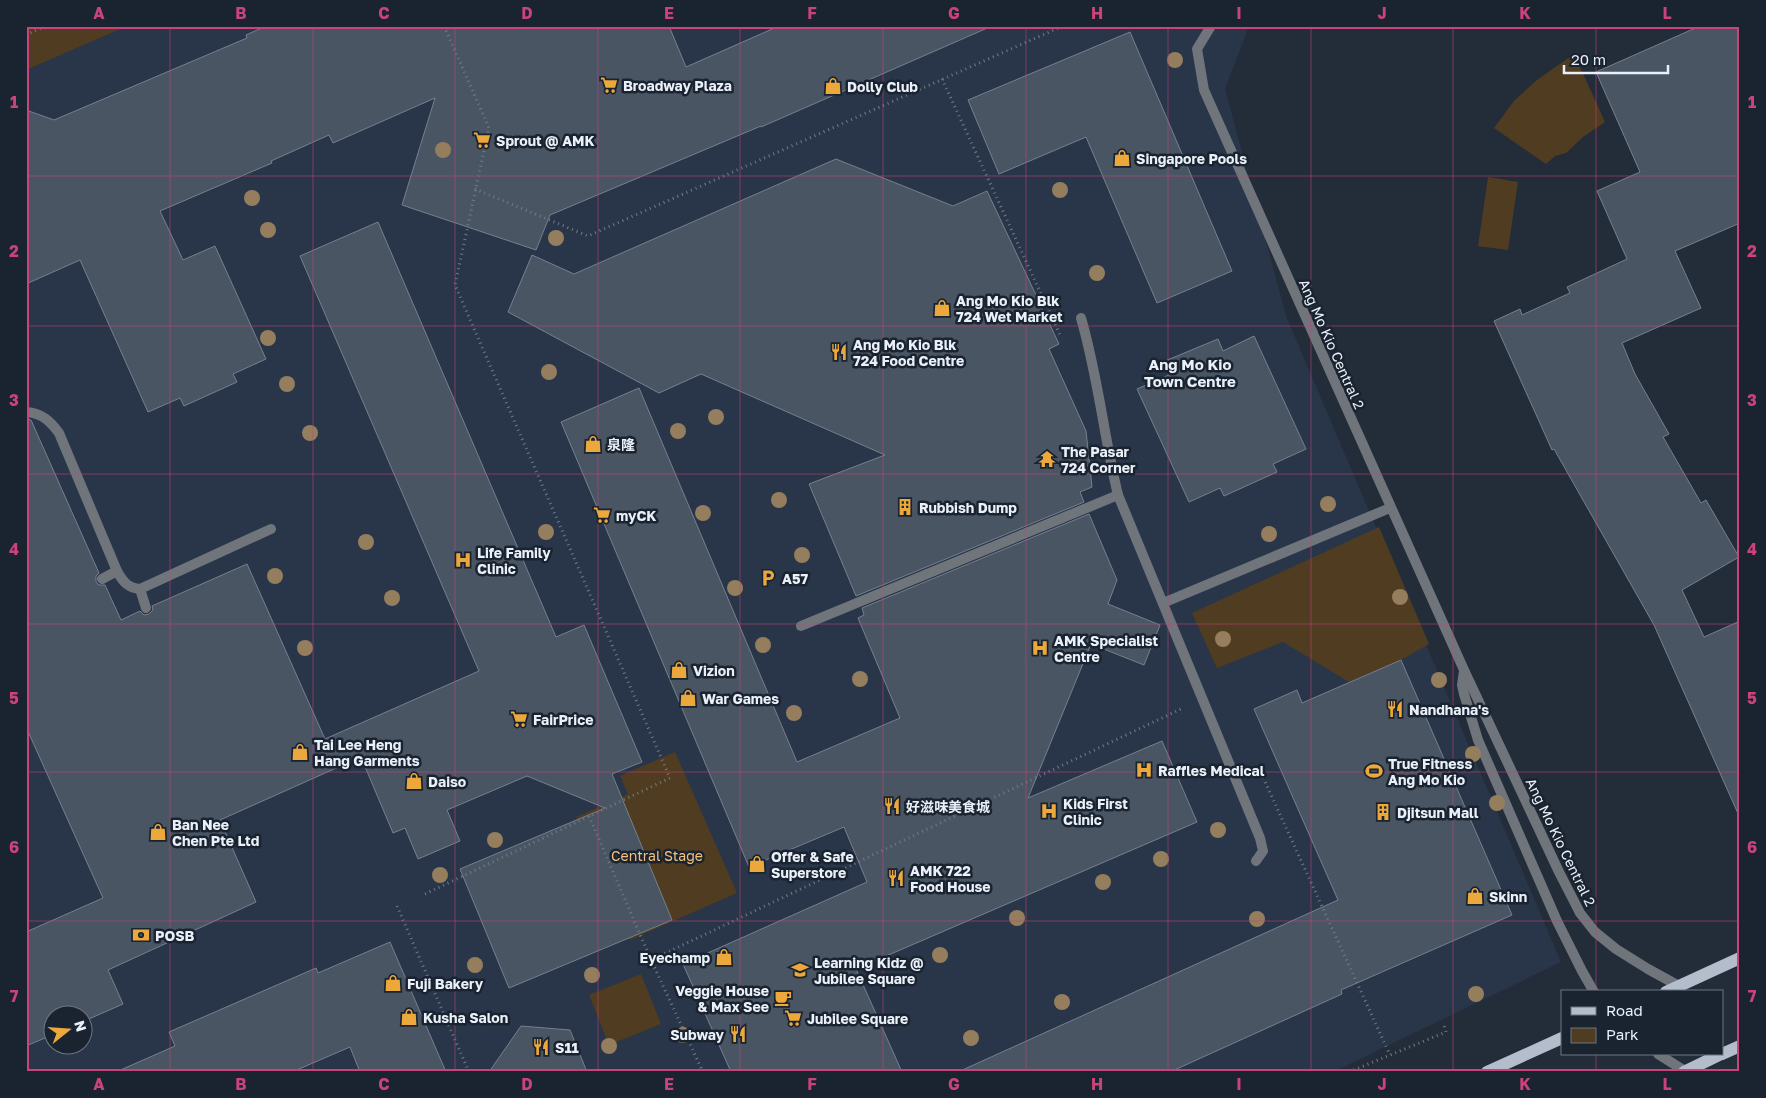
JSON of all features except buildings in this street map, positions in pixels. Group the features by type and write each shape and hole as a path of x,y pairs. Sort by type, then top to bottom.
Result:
{"main road":[{"path":"1670,990 1740,958"},
{"path":"1487,1072 1561,1038"},
{"path":"1724,1053 1740,1046"},
{"path":"1684,1072 1718,1056"}],"street":[{"name":"Ang Mo Kio Central 2","path":"1210,26 1198,49 1204,90 1390,508 1559,872 1580,913 1595,932 1648,969 1679,986"},
{"path":"1082,318 1118,495 1260,838 1263,851 1256,861"},
{"path":"26,412 34,412 44,416 59,433 122,580 128,586 140,589 271,529"},
{"path":"802,626 1118,495"},
{"path":"1163,603 1390,508"},
{"path":"102,579 118,571"},
{"path":"140,589 146,608"},
{"name":"Ang Mo Kio Central 2","path":"1464,670 1462,685 1478,740 1558,921 1593,990"},
{"path":"1661,1056 1684,1072"}],"path":[{"path":"26,35 45,26"},
{"path":"425,894 670,778 455,285 488,128 444,26"},
{"path":"475,189 588,236 1062,26"},
{"path":"651,960 1186,707"},
{"path":"588,816 651,960 703,1072"},
{"path":"397,906 469,1072"},
{"path":"1349,1072 1446,1032 1444,1025"}],"shaded area":[{"name":"Ang Mo Kio Town Centre","path":"42,26 1249,26 1225,89 1286,316 1561,962 1333,1072 26,1072 26,33"}],"green space":[{"path":"26,26 127,26 26,70"},
{"path":"1574,54 1605,122 1583,137 1566,153 1555,156 1546,164 1494,128 1514,101 1537,80"},
{"path":"1488,177 1518,182 1508,250 1478,246"},
{"path":"1379,527 1429,644 1401,660 1349,682 1283,642 1217,668 1192,613"},
{"name":"Central Stage","path":"675,752 737,893 630,940 576,817 628,794 620,776"},
{"path":"641,974 661,1024 609,1045 589,995"}],"place":[{"name":"Broadway Plaza","path":"609,85"},
{"name":"Dolly Club","path":"833,86"},
{"name":"Sprout @ AMK","path":"482,140"},
{"name":"Singapore Pools","path":"1122,158"},
{"name":"Ang Mo Kio Blk 724 Wet Market","path":"942,308"},
{"name":"Ang Mo Kio Blk 724 Food Centre","path":"839,352"},
{"name":"泉隆","path":"593,444"},
{"name":"The Pasar 724 Corner","path":"1047,459"},
{"name":"Rubbish Dump","path":"905,507"},
{"name":"myCK","path":"602,515"},
{"name":"Life Family Clinic","path":"463,560"},
{"name":"A57","path":"768,578"},
{"name":"AMK Specialist Centre","path":"1040,648"},
{"name":"Vizion","path":"679,670"},
{"name":"War Games","path":"688,698"},
{"name":"Nandhana's","path":"1395,709"},
{"name":"FairPrice","path":"519,719"},
{"name":"Tai Lee Heng Hang Garments","path":"300,752"},
{"name":"Raffles Medical","path":"1144,770"},
{"name":"True Fitness Ang Mo Kio","path":"1374,771"},
{"name":"Daiso","path":"414,781"},
{"name":"好滋味美食城","path":"892,806"},
{"name":"Kids First Clinic","path":"1049,811"},
{"name":"Djitsun Mall","path":"1383,812"},
{"name":"Ban Nee Chen Pte Ltd","path":"158,832"},
{"name":"Offer & Safe Superstore","path":"757,864"},
{"name":"AMK 722 Food House","path":"896,878"},
{"name":"Skinn","path":"1475,896"},
{"name":"POSB","path":"141,935"},
{"name":"Eyechamp","path":"724,957"},
{"name":"Learning Kidz @ Jubilee Square","path":"800,970"},
{"name":"Fuji Bakery","path":"393,983"},
{"name":"Veggie House & Max See","path":"783,998"},
{"name":"Kusha Salon","path":"409,1017"},
{"name":"Jubilee Square","path":"793,1018"},
{"name":"Subway","path":"738,1034"},
{"name":"S11","path":"541,1047"}],"district":[{"name":"Ang Mo Kio Town Centre","path":"1190,372"}]}
